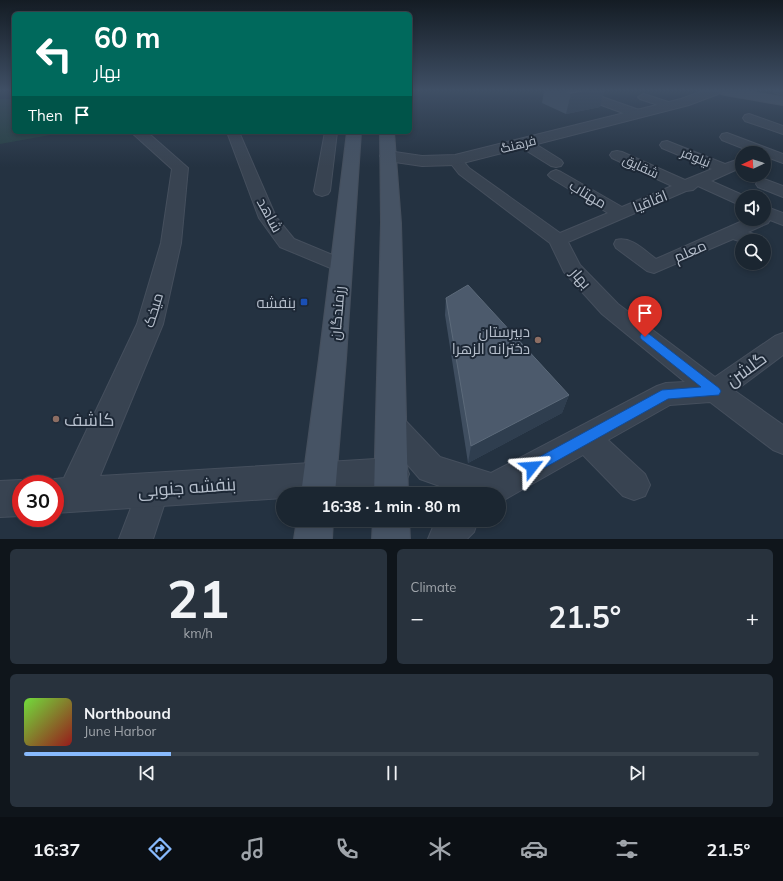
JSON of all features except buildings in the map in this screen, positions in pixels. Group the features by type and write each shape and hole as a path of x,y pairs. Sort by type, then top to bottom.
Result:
{"main road":[{"name":"رزمندگان","path":"319,487 330,399 340,265 354,134"},
{"path":"387,134 391,230 392,484"},
{"path":"313,539 314,527"},
{"path":"391,527 391,539"}],"street":[{"name":"فرهنگ","path":"388,156 422,161 455,160 630,116"},
{"path":"749,118 783,130"},
{"name":"میخک","path":"65,495 150,324 171,243 180,168 140,134"},
{"name":"شاهد","path":"234,134 268,218 287,243 340,265"},
{"path":"322,191 331,134"},
{"path":"727,137 748,146"},
{"name":"مهتاب","path":"524,143 556,169 620,213"},
{"name":"نیلوفر","path":"667,145 724,169"},
{"name":"شقایق","path":"617,154 693,184 735,199"},
{"path":"771,155 783,159"},
{"name":"بهار","path":"455,160 464,171 558,240 571,268 610,310 783,441"},
{"name":"اقاقیا","path":"558,240 693,184 735,165"},
{"path":"764,184 783,192"},
{"name":"معلم","path":"771,210 783,195"},
{"name":"معلم","path":"623,244 654,267 745,226"},
{"path":"733,232 738,234"},
{"name":"گلشن","path":"499,487 666,394 715,391 783,342"},
{"path":"391,425 431,469 477,487"},
{"path":"586,439 634,485"},
{"name":"بنفشه جنوبی","path":"319,487 392,484"},
{"name":"بنفشه جنوبی","path":"65,495 153,490 276,488"},
{"path":"136,539 153,490"},
{"path":"0,499 12,498"},
{"path":"445,539 456,527"}],"green space":[{"path":"0,116 12,116 12,134 56,134 0,144"}],"place":[{"name":"بنفشه","path":"304,302"},
{"name":"دبيرستان دخترانه الزهرا","path":"538,340"},
{"name":"کاشف","path":"56,419"}],"route":[{"path":"532,467 586,439 666,394 715,391 645,337"}]}
